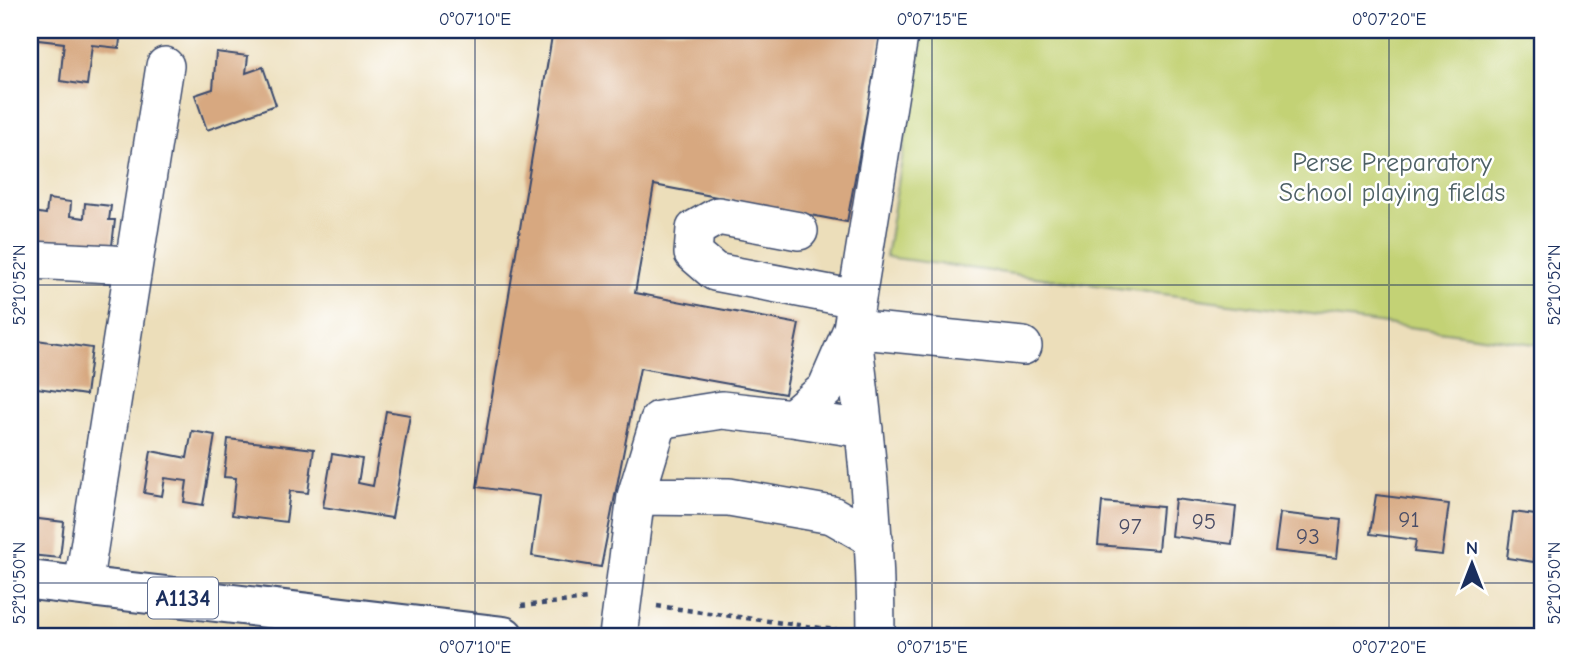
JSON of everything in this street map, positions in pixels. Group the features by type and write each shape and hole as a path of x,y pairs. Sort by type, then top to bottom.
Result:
{"main road":[{"name":"A1134","path":"30,580 394,630 508,621"}],"street":[{"path":"792,418 826,389 854,314 900,30"},
{"path":"83,586 165,66"},
{"path":"799,231 718,216 695,229 693,253 715,272 854,314 1023,346"},
{"path":"30,260 113,264"},
{"path":"854,314 874,539 876,636"},
{"path":"620,619 636,496 659,420 722,410 864,429"},
{"path":"636,496 729,498 832,515 874,539"}],"path":[{"path":"508,621 595,599 620,619 876,636"}],"green space":[{"name":"Perse Preparatory School playing fields","path":"923,30 1543,30 1543,345 886,257"}],"building":[{"path":"30,30 121,30 119,48 92,45 87,85 60,81 64,43 30,39"},
{"path":"553,30 882,30 847,222 654,185 635,293 799,324 785,394 640,368 601,567 532,556 540,496 477,487"},
{"path":"216,52 248,56 246,73 263,67 276,105 207,130 195,95 213,89"},
{"path":"30,198 33,198 32,212 46,214 48,199 71,202 70,216 84,218 85,203 111,206 109,220 115,220 111,254 30,245"},
{"path":"30,339 92,348 86,395 30,387"},
{"path":"386,411 410,415 392,518 323,507 332,454 362,459 358,483 373,486"},
{"path":"192,431 215,435 203,505 184,502 187,481 165,478 162,496 144,493 151,451 187,458"},
{"path":"228,439 314,449 308,493 290,491 286,522 232,515 236,478 224,477"},
{"path":"1376,495 1449,504 1442,555 1414,552 1416,540 1370,534"},
{"path":"1175,499 1236,507 1232,544 1171,536"},
{"path":"1102,502 1162,507 1158,550 1098,545"},
{"path":"1513,512 1543,516 1543,554 1535,553 1534,562 1507,558"},
{"path":"1280,513 1341,520 1337,558 1275,551"},
{"path":"30,518 64,522 60,558 30,555"}]}
